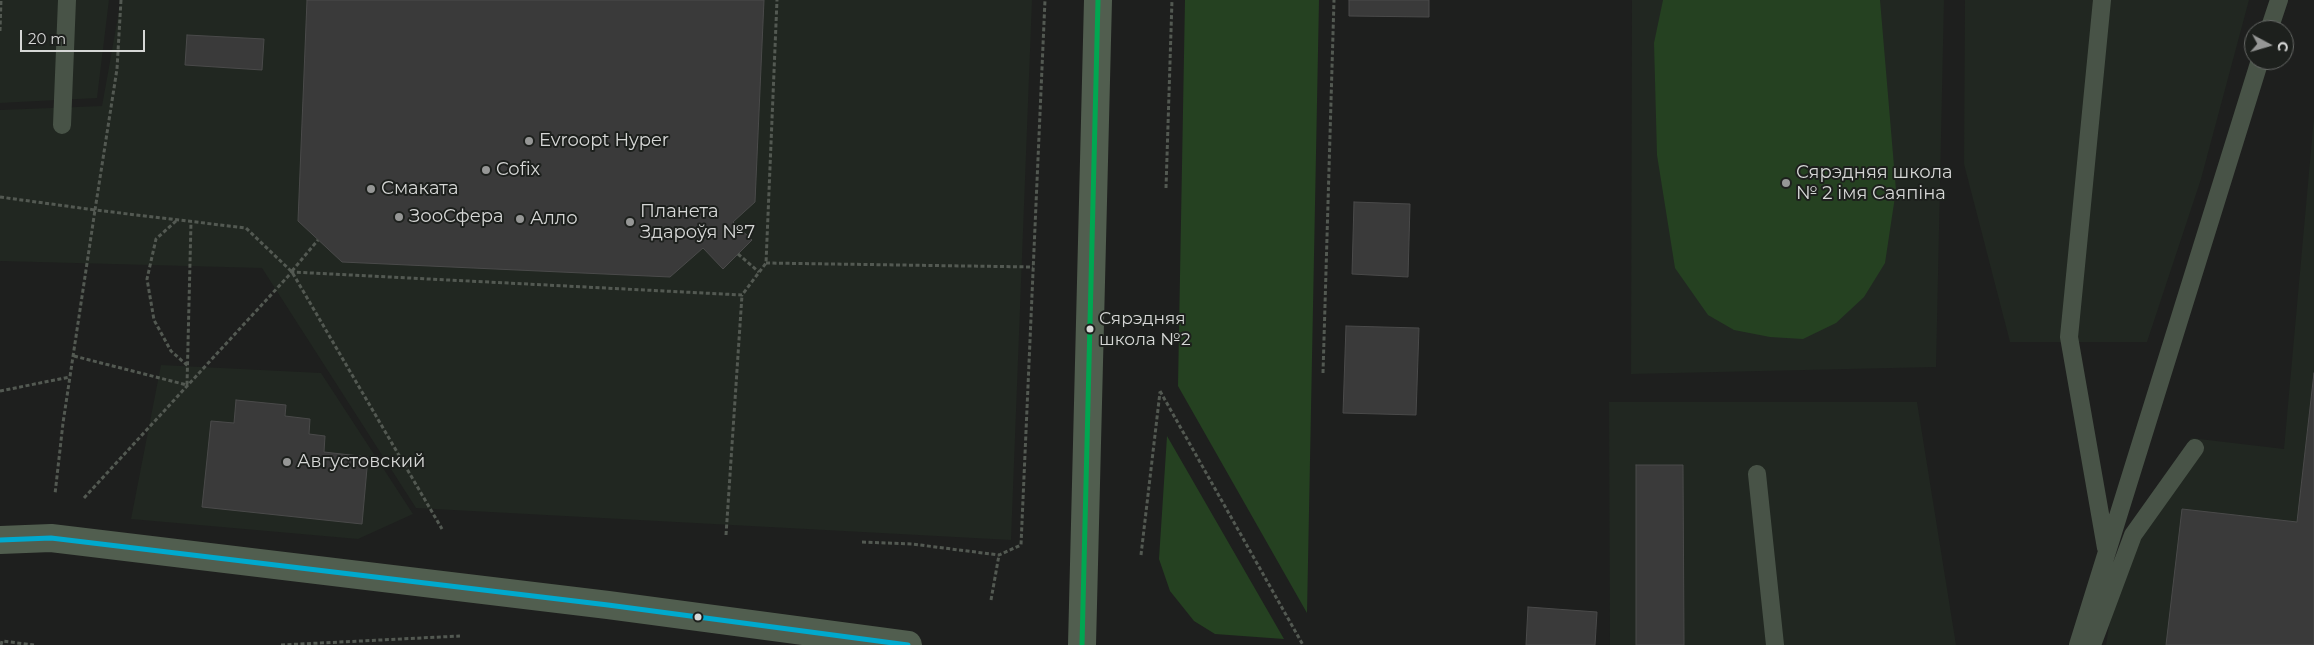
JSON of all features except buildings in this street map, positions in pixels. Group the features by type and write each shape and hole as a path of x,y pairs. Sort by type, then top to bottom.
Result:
{"main road":[{"path":"1082,645 1098,0"},
{"path":"0,540 51,538 608,605 908,645"}],"lane":[{"path":"62,125 67,0"},
{"path":"2102,0 2069,336 2107,551"},
{"path":"2272,20 2279,0"},
{"path":"2078,645 2257,70"},
{"path":"2092,645 2133,536 2195,448"},
{"path":"1757,474 1775,645"}],"path":[{"path":"0,31 1,0"},
{"path":"55,494 70,377 117,70 122,0"},
{"path":"726,535 742,295 766,263 777,0"},
{"path":"862,542 912,544 999,555 1021,545 1045,0"},
{"path":"1166,188 1172,0"},
{"path":"1323,373 1334,0"},
{"path":"0,196 95,210 246,228 292,272 442,529"},
{"path":"177,220 156,239 148,279 154,320 171,351 188,366"},
{"path":"187,385 190,222"},
{"path":"84,498 292,272 318,240"},
{"path":"738,254 759,272"},
{"path":"766,263 1033,268"},
{"path":"292,272 742,295"},
{"path":"74,356 187,385"},
{"path":"0,391 70,377"},
{"path":"1141,554 1160,391 1303,645"},
{"path":"991,600 999,555"},
{"path":"281,645 460,636"},
{"path":"1,645 2,641 34,645"}],"shaded area":[{"path":"0,0 109,0 97,98 0,103"},
{"path":"121,0 1032,0 1011,540 416,508 262,268 0,261 0,110 102,106"},
{"name":"Сярэдняя школа № 2 імя Саяпіна","path":"1632,0 1944,0 1936,367 1631,374"},
{"path":"1965,0 2249,0 2201,179 2147,342 2010,342 1964,164"},
{"path":"2314,117 2314,645 2106,645 2122,545 2191,438 2284,449"},
{"path":"161,365 321,373 413,514 358,539 131,519"},
{"path":"1609,402 1917,402 1956,645 1610,645"}],"green space":[{"path":"1185,0 1319,0 1307,613 1178,386"},
{"name":"Сярэдняя школа № 2 імя Саяпіна","path":"1663,0 1880,0 1896,190 1885,263 1864,297 1836,323 1803,339 1770,337 1734,330 1708,315 1675,268 1657,155 1654,43"},
{"path":"1167,436 1284,639 1215,634 1194,621 1170,591 1159,559"}],"transit line":[{"path":"1082,645 1098,0"},
{"path":"0,540 51,538 608,605 908,645"}],"place":[{"name":"Evroopt Hyper","path":"529,141"},
{"name":"Cofix","path":"486,170"},
{"name":"Сярэдняя школа № 2 імя Саяпіна","path":"1786,183"},
{"name":"Смаката","path":"371,189"},
{"name":"ЗооСфера","path":"399,217"},
{"name":"Алло","path":"520,219"},
{"name":"Планета Здароўя №7","path":"630,222"},
{"name":"Сярэдняя школа №2","path":"1090,329"},
{"name":"Августовский","path":"287,462"}]}
